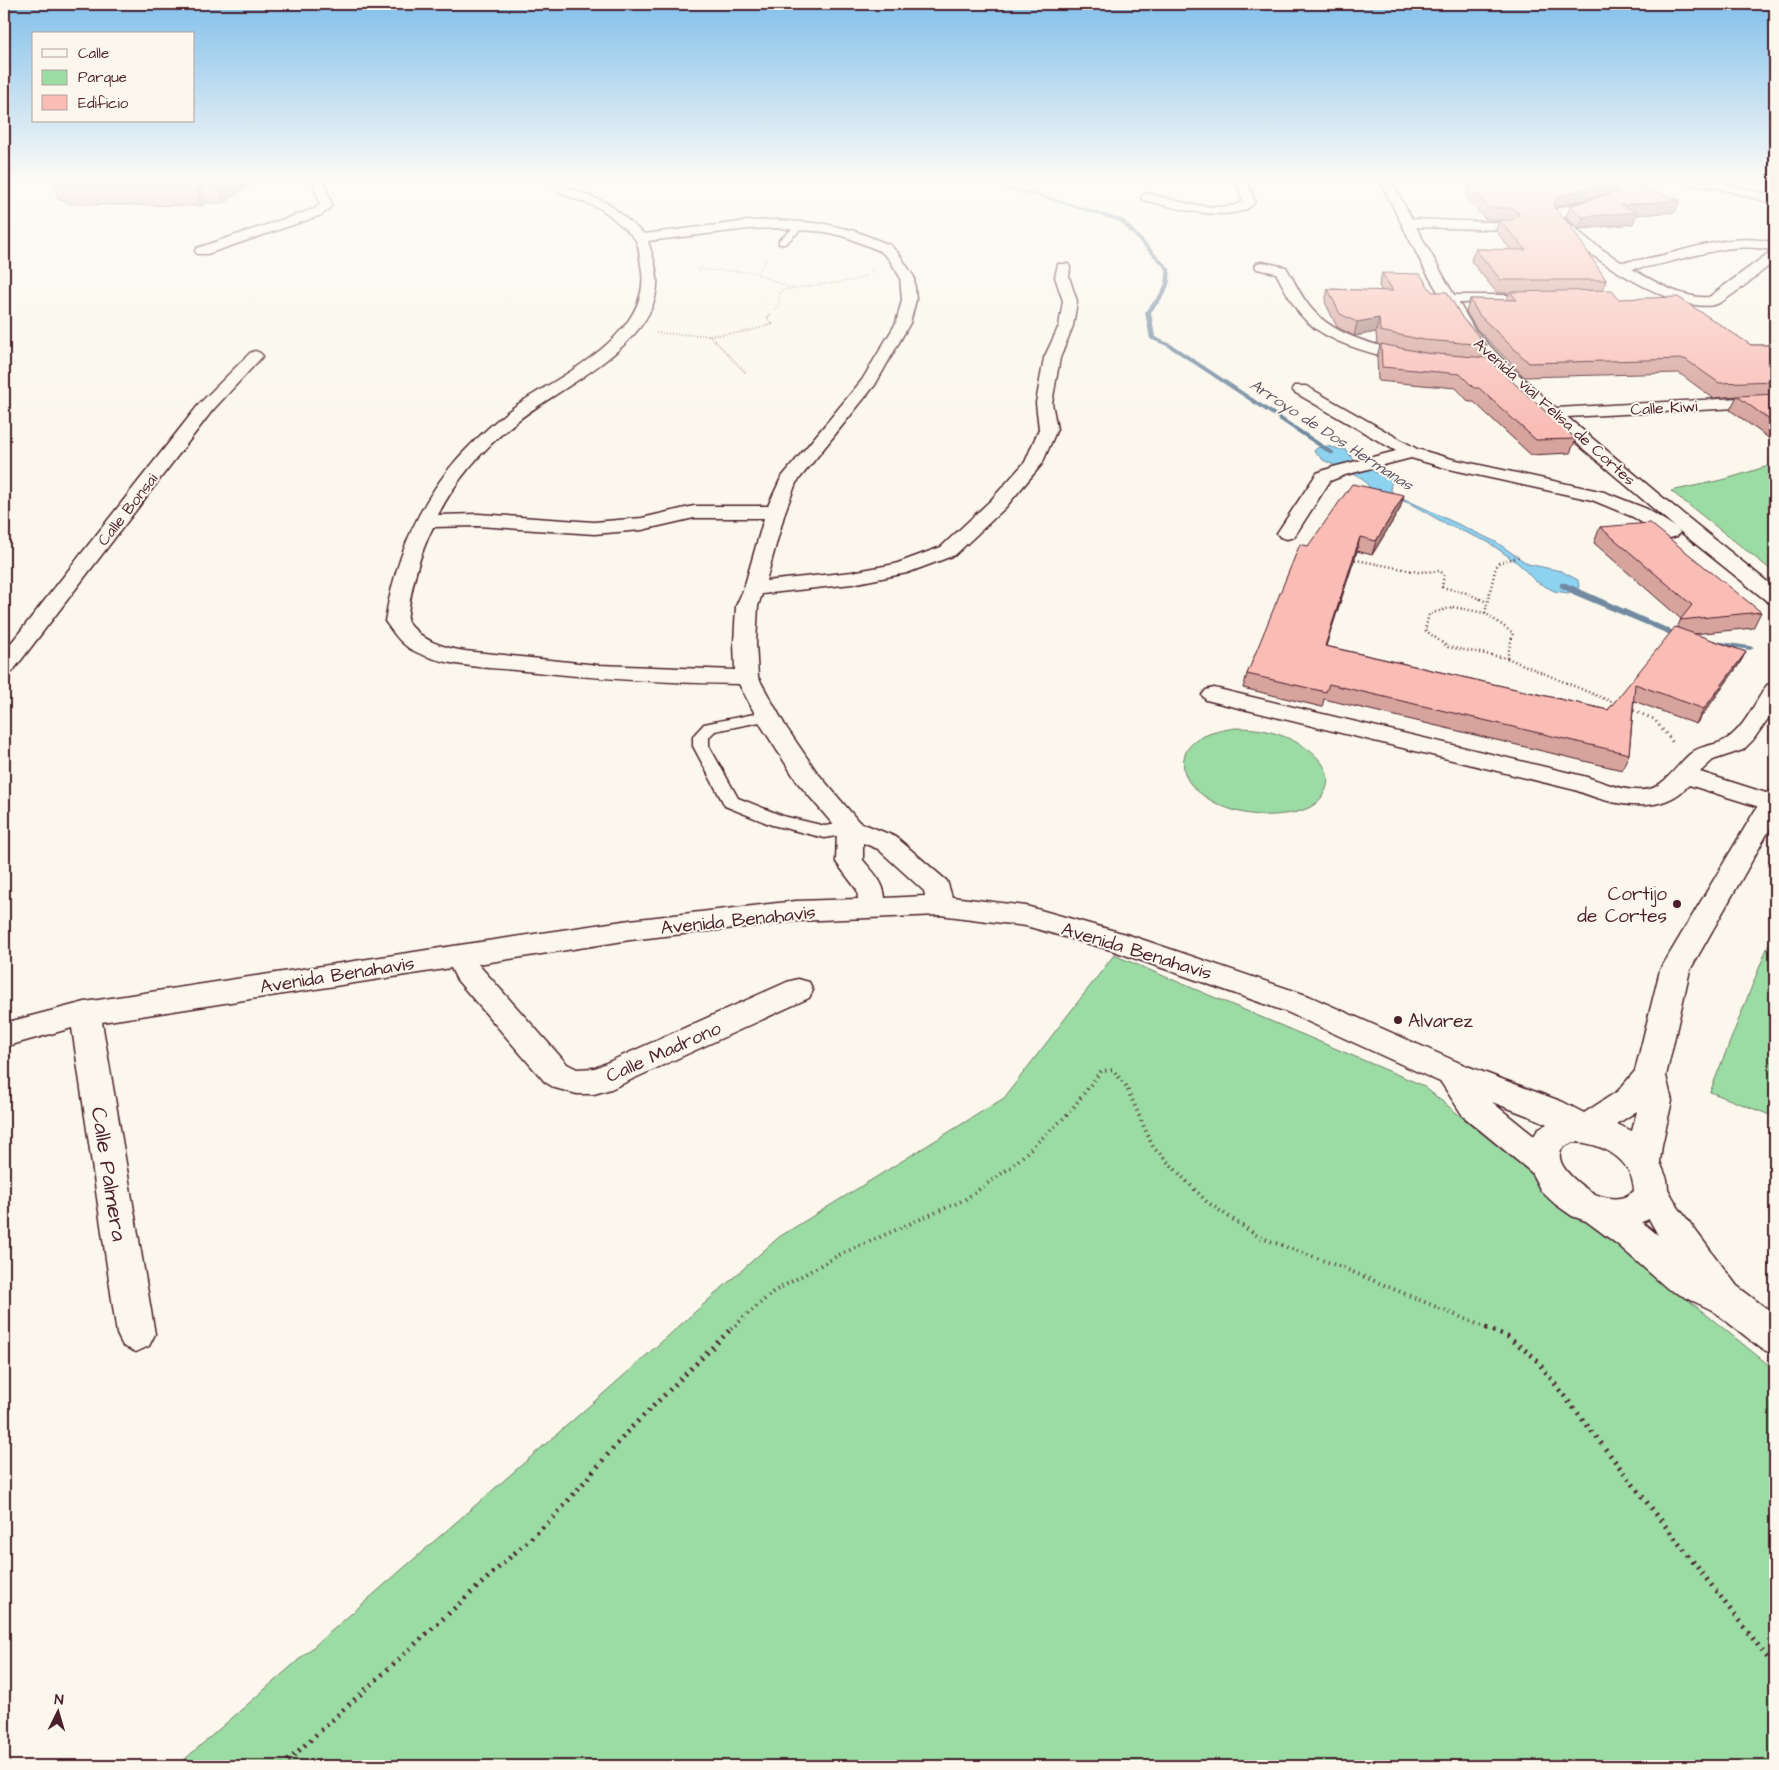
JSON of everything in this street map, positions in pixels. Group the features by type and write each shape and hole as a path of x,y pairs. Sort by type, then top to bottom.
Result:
{"street":[{"path":"647,264 651,290 647,303 623,338 506,421 460,466 440,493 411,554 398,602 396,621 407,636 422,647 460,657 590,672 678,677 747,677"},
{"path":"898,264 907,277 909,300 903,323 869,382 787,482 775,512 754,588 747,606 745,628 747,677 807,776 850,828 887,843 937,888 940,905"},
{"name":"Avenida vial Felisa de Cortes","path":"1429,264 1468,331 1500,366 1649,496 1775,598"},
{"path":"1615,264 1670,293 1692,301 1711,302 1754,264"},
{"path":"1618,266 1647,264"},
{"path":"1262,266 1281,270 1310,316 1325,327 1343,337 1367,346 1389,353 1432,362"},
{"path":"754,588 824,582 900,569 948,551 998,504 1033,464 1048,429 1044,403 1052,358 1066,326 1070,301 1062,277 1063,267"},
{"path":"1448,299 1556,298"},
{"name":"Calle Bonsai","path":"8,656 206,407 255,356"},
{"path":"1482,365 1500,366"},
{"path":"1300,389 1411,453 1449,464 1597,496 1640,513 1678,537 1775,618"},
{"name":"Calle Kiwi","path":"1552,413 1775,401"},
{"path":"1287,534 1322,477 1411,453"},
{"path":"425,522 478,520 594,528 642,524 694,512 775,512"},
{"path":"1214,696 1583,784 1621,796 1640,797 1656,795 1669,790 1702,756 1735,744 1757,718 1775,690"},
{"path":"1598,1211 1617,1213 1634,1210 1646,1203 1645,1145 1656,1101 1650,1076 1675,970 1774,801 1715,784 1688,770"},
{"path":"850,828 849,862 871,888 872,908"},
{"name":"Avenida Benahavis","path":"4,1035 85,1013 630,930 796,911 940,905 1026,916 1119,942 1298,1004 1451,1074 1552,1112 1587,1128"},
{"name":"Calle Madrono","path":"460,955 467,972 556,1073 564,1079 575,1082 600,1080 798,990"},
{"name":"Calle Palmera","path":"85,1013 136,1334"},
{"name":"Avenida Benahavis","path":"1451,1074 1476,1107 1543,1162"},
{"path":"1587,1128 1629,1100 1650,1076"},
{"path":"1725,1298 1666,1218 1647,1176 1630,1148 1614,1137 1587,1128 1570,1128 1558,1131 1550,1137 1543,1148 1543,1162 1550,1177 1562,1191 1579,1203 1598,1211 1630,1233 1681,1277 1725,1298 1775,1337"}],"lane":[{"path":"1670,293 1663,294 1662,296 1680,305 1679,308"},
{"path":"769,716 710,727 701,736 701,746 731,802 778,821 825,832 850,828"}],"path":[{"path":"756,272 763,264"},
{"path":"703,266 698,270 756,272 761,277 791,288"},
{"path":"628,331 708,335 744,334 772,324 767,318 779,306 779,294 782,290 856,280 873,272 871,266"},
{"path":"708,335 744,372"},
{"path":"1485,613 1496,566 1499,563 1521,556"},
{"path":"1350,558 1418,572 1440,571 1444,574 1442,587 1466,593 1487,602"},
{"path":"1507,658 1513,633 1485,613 1453,607 1429,614 1426,630 1448,646 1507,658 1617,704"},
{"path":"1626,708 1654,719 1688,770"},
{"path":"282,1766 554,1517 629,1430 714,1344 773,1292 839,1255 964,1200 1011,1167 1069,1112 1101,1071 1113,1070 1126,1086 1154,1147 1215,1207 1259,1237 1341,1268 1508,1337 1534,1357 1775,1667"}],"green space":[{"path":"1775,464 1775,573 1671,491 1726,479"},
{"path":"1236,728 1260,730 1284,736 1316,756 1323,765 1327,775 1327,786 1318,802 1309,808 1284,814 1252,814 1222,806 1197,791 1188,781 1184,769 1184,759 1187,750 1192,744 1208,734"},
{"path":"1775,928 1775,1117 1710,1092"},
{"path":"1114,955 1422,1085 1775,1370 1775,1766 177,1766 612,1386 779,1237 1004,1098"}],"water":[{"path":"1326,446 1346,450 1354,460 1378,474 1389,476 1393,479 1391,488 1394,494 1496,542 1528,564 1561,571 1578,580 1579,587 1568,593 1554,591 1535,581 1519,564 1488,542 1446,524 1411,504 1370,488 1362,478 1323,460 1314,451 1317,448"}],"building":[{"path":"1487,264 1595,264 1606,280 1501,280"},
{"path":"1382,273 1420,274 1432,292 1447,292 1463,319 1487,345 1424,340 1380,331 1379,318 1357,322 1340,314 1328,289 1393,291"},
{"path":"1612,290 1618,299 1678,297 1751,345 1775,345 1775,381 1719,383 1685,359 1529,363 1479,315 1470,299 1517,300 1510,292"},
{"path":"1381,344 1425,353 1500,359 1505,364 1493,364 1576,439 1536,440 1479,388 1474,388 1460,374 1382,367"},
{"path":"1775,394 1775,424 1737,396"},
{"path":"1352,484 1404,495 1376,541 1360,537 1325,646 1608,710 1675,627 1746,652 1704,709 1635,684 1629,754 1329,684 1326,692 1247,674 1300,544 1308,546"},
{"path":"1650,523 1761,612 1680,620 1692,605 1600,527"}],"waterway":[{"name":"Arroyo de Dos Hermanas","path":"1163,264 1168,269 1169,275 1166,287 1148,312 1152,338 1169,345 1332,453"},
{"name":"Arroyo de Dos Hermanas","path":"1563,585 1683,637"},
{"name":"Arroyo de Dos Hermanas","path":"1711,642 1750,648"}],"place":[{"name":"Cortijo de Cortes","path":"1677,904"},
{"name":"Alvarez","path":"1398,1020"}]}
